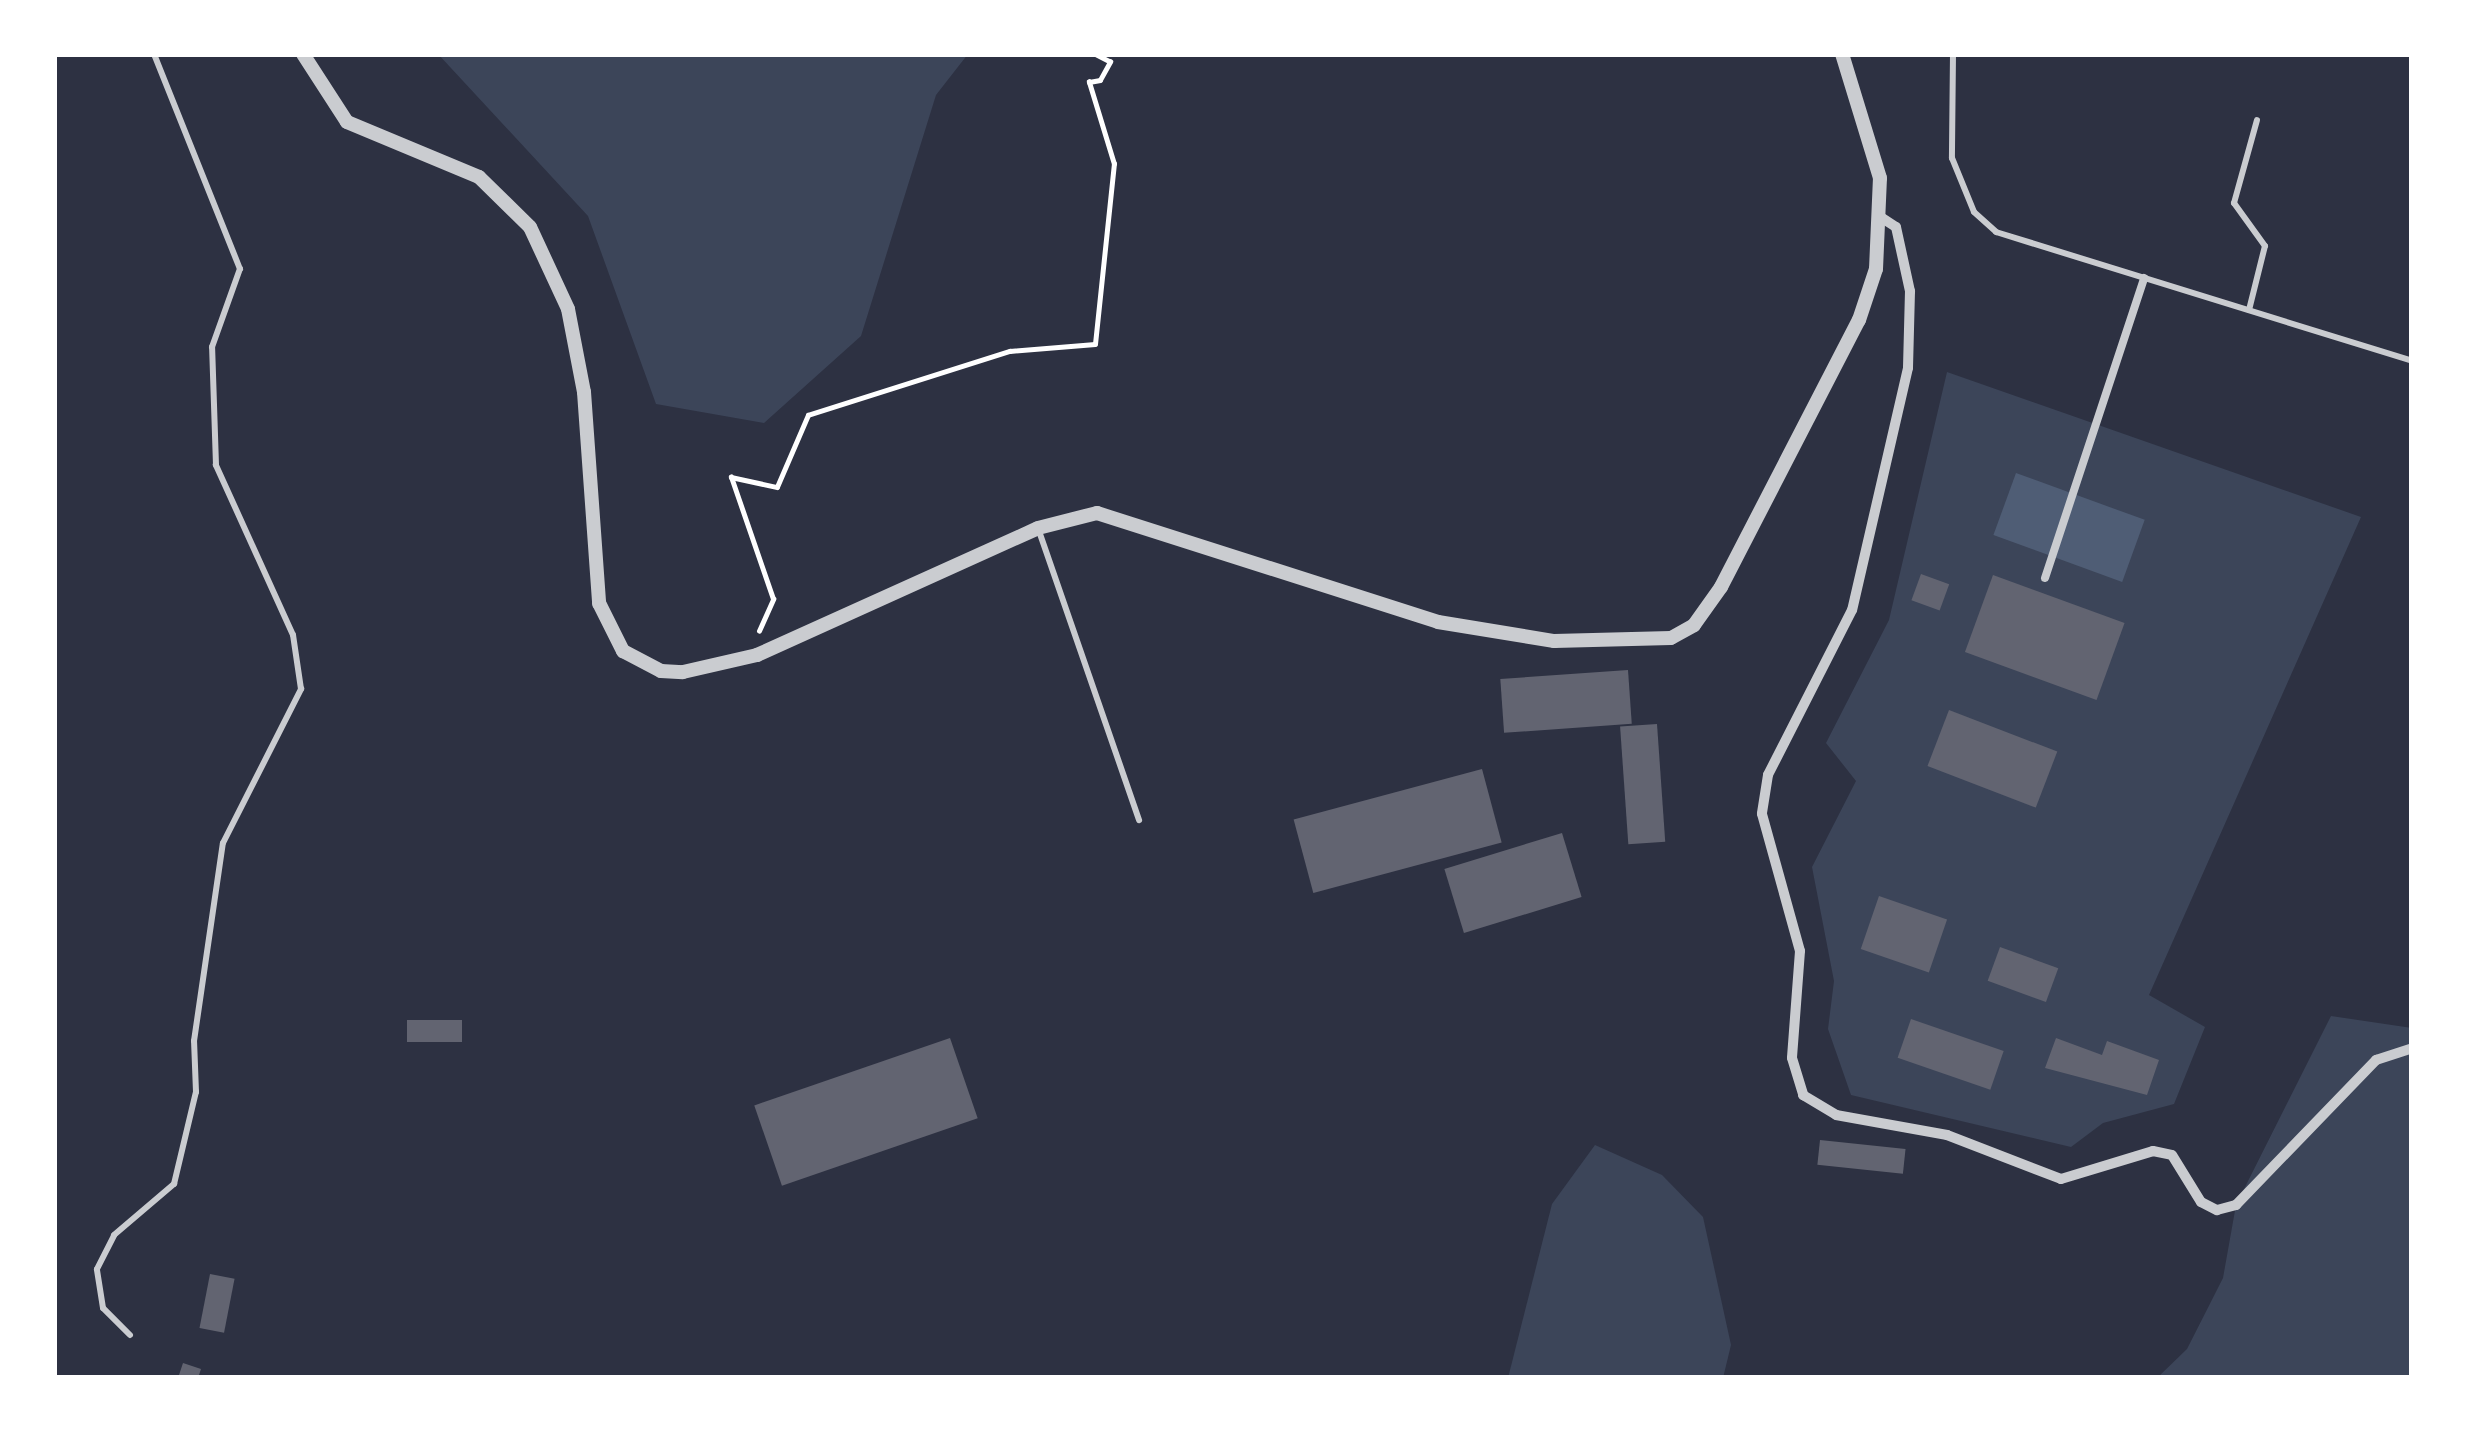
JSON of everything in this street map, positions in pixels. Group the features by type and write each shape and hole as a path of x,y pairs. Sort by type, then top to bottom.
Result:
{"street":[{"path":"303,54 347,122 479,178 530,227 568,309 584,392 599,603 623,651 661,671 683,672 757,656 886,604 1038,528 1097,513 1438,622 1554,640 1671,638 1694,625 1721,587 1859,320 1876,268 1880,178 1842,54"},
{"path":"1879,216 1896,227 1910,291 1908,368 1852,610 1768,775 1762,814 1800,952 1792,1058 1803,1095 1836,1115 1947,1135 2061,1179 2152,1150 2172,1155 2200,1202 2217,1210 2236,1205 2376,1060 2412,1048"},
{"path":"2045,578 2144,278"}],"lane":[{"path":"130,1334 103,1307 97,1269 115,1235 174,1184 196,1092 194,1041 223,843 301,689 293,635 216,465 212,346 240,269 154,54"},
{"path":"1953,54 1952,158 1974,212 1996,232 2412,361"},
{"path":"2248,310 2265,246 2234,203 2257,120"},
{"path":"1038,528 1139,820"}],"path":[{"path":"757,656 773,599 731,477 777,487 808,415 1010,350 1095,344 1114,164 1089,82 1100,80 1110,62 1094,54"}],"shaded area":[{"path":"438,54 968,54 936,95 861,336 764,423 656,404 588,216"},
{"path":"1947,372 2361,517 2149,995 2205,1027 2174,1104 2103,1123 2071,1147 1851,1095 1828,1029 1834,981 1812,867 1856,781 1826,743 1889,620"},
{"path":"2016,473 2145,520 2122,582 1993,535"},
{"path":"2331,1016 2412,1028 2412,1378 2157,1378 2187,1349 2223,1278 2236,1205"},
{"path":"1595,1145 1662,1175 1703,1217 1731,1345 1723,1378 1508,1378 1552,1204"}],"building":[{"path":"1921,574 1949,584 1940,611 1911,600"},
{"path":"1993,575 2125,623 2097,700 1965,652"},
{"path":"1628,670 1632,724 1504,733 1500,679"},
{"path":"1949,710 2057,752 2036,808 1927,766"},
{"path":"1657,724 1665,842 1628,844 1620,727"},
{"path":"1482,769 1502,842 1313,893 1294,819"},
{"path":"1562,833 1582,897 1464,933 1444,869"},
{"path":"1879,896 1947,919 1929,972 1861,949"},
{"path":"2000,947 2058,968 2046,1002 1988,981"},
{"path":"1911,1019 2004,1051 1990,1090 1898,1058"},
{"path":"407,1020 462,1020 462,1042 407,1042"},
{"path":"950,1038 978,1118 782,1186 754,1105"},
{"path":"2056,1038 2102,1055 2107,1041 2159,1060 2147,1095 2045,1068"},
{"path":"1820,1140 1906,1149 1903,1174 1817,1165"},
{"path":"210,1274 235,1279 224,1333 200,1328"},
{"path":"183,1363 201,1369 198,1378 178,1378"}]}
